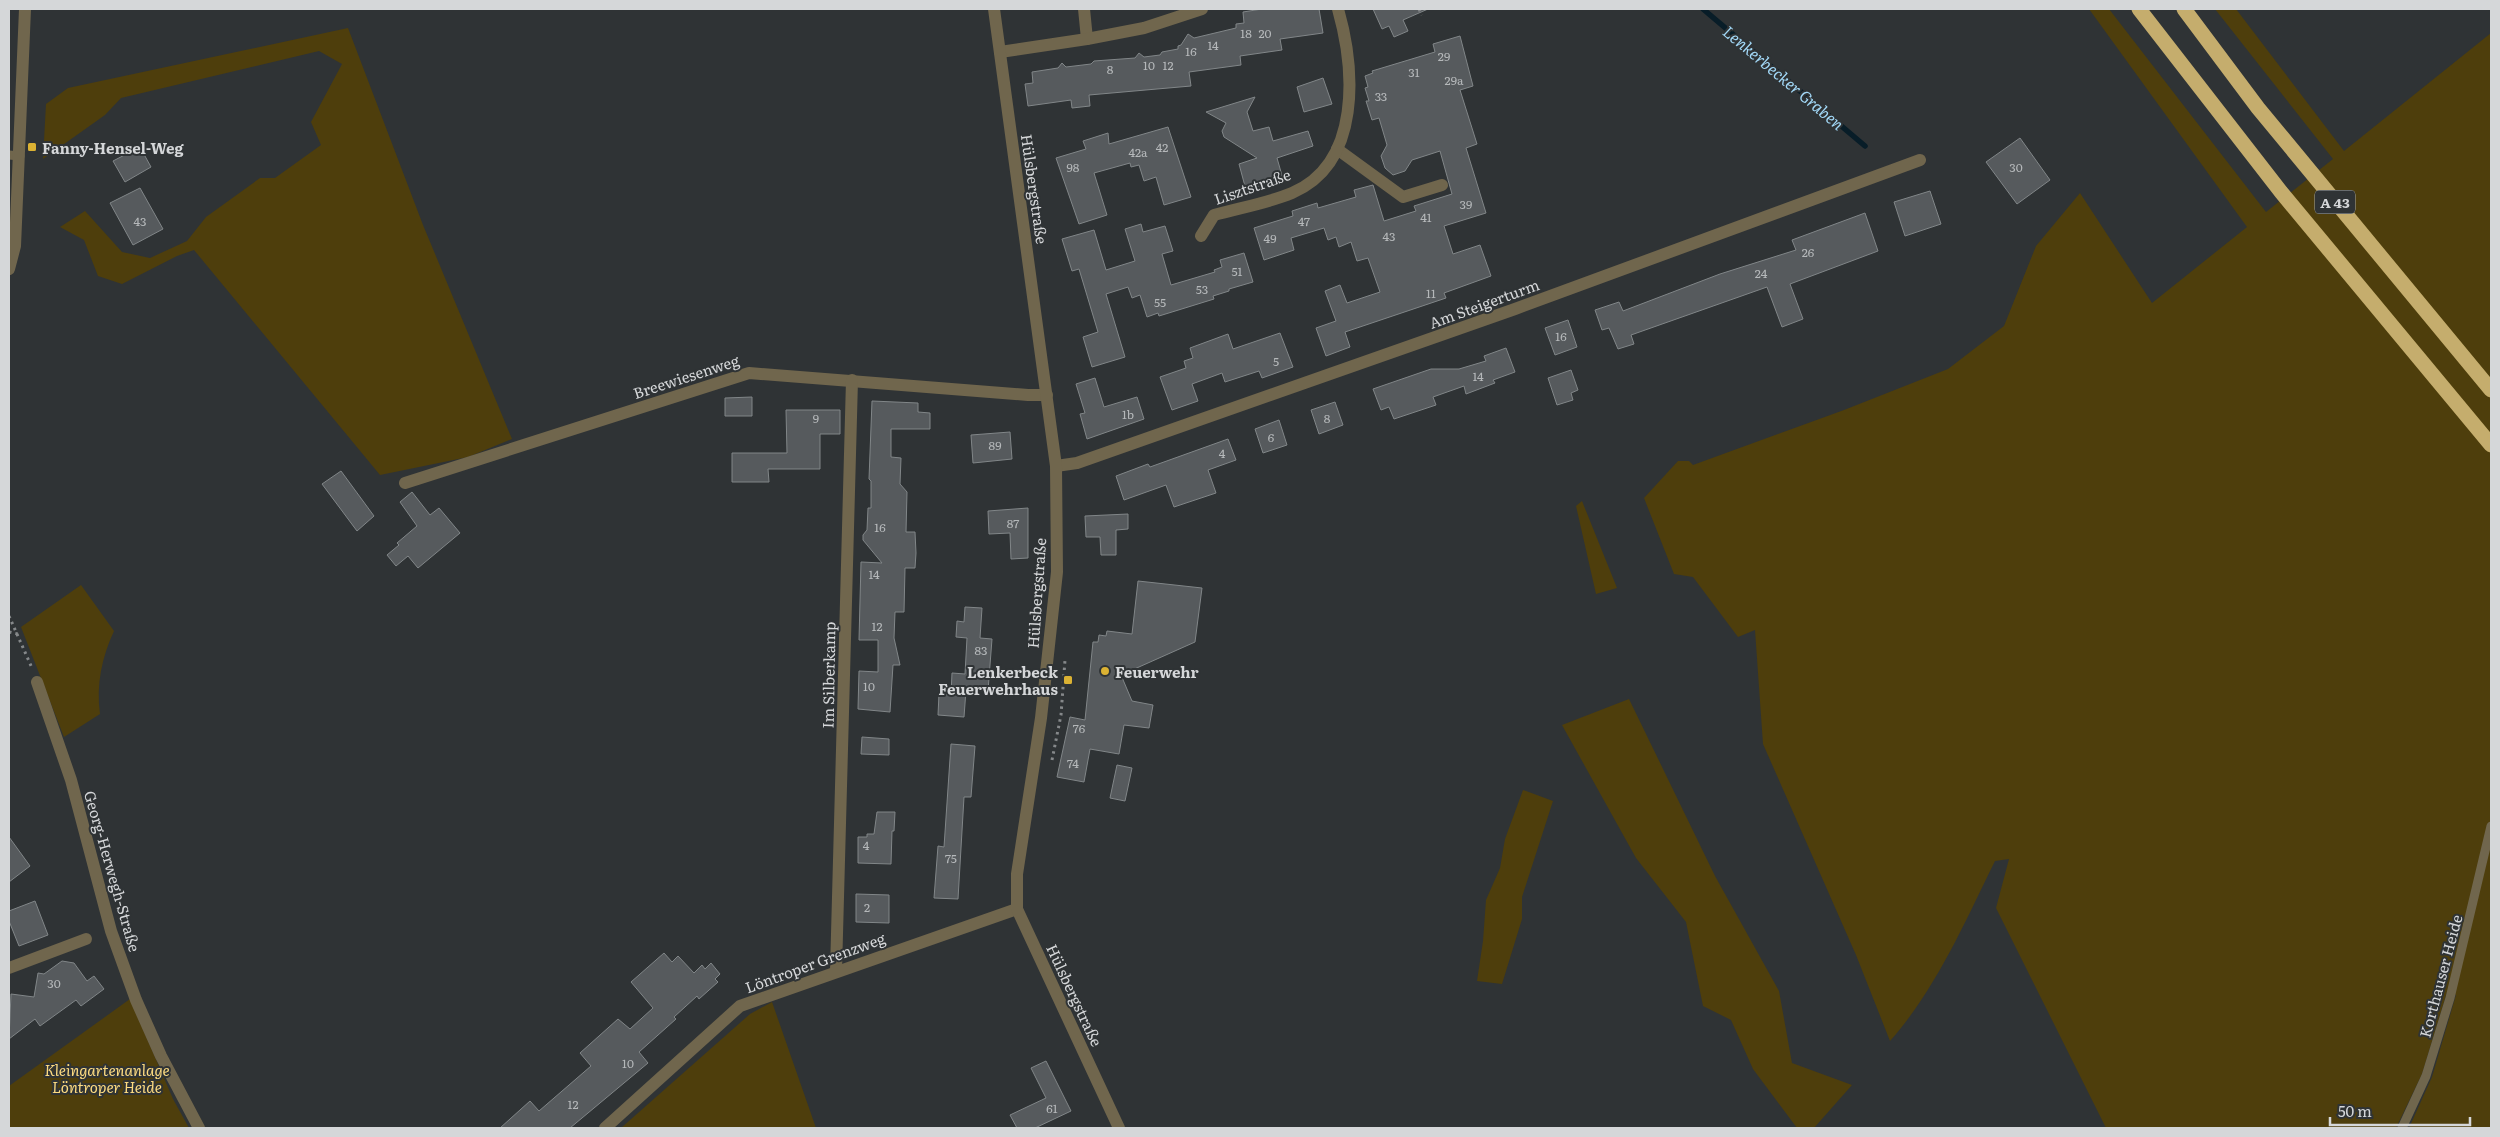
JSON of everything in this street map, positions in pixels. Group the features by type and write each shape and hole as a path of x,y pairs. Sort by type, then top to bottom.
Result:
{"highway":[{"name":"A 43","path":"2139,9 2281,192 2491,445"},
{"name":"A 43","path":"2184,9 2258,108 2491,390"}],"street":[{"path":"9,269 15,246 14,156 25,9"},
{"name":"Hülsbergstraße","path":"994,9 1056,466 1057,572 1041,718 1017,874 1017,909 1119,1128"},
{"path":"1084,9 1087,39"},
{"path":"1000,52 1144,28 1202,9"},
{"name":"Lisztstraße","path":"1201,236 1214,215 1292,192 1321,174 1337,150 1348,110 1350,73 1338,9"},
{"path":"1337,150 1402,197 1442,185"},
{"name":"Am Steigerturm","path":"1056,466 1077,462 1509,312 1920,160"},
{"name":"Breewiesenweg","path":"405,483 749,373 1047,395"},
{"name":"Im Silberkamp","path":"836,971 852,380"},
{"name":"Georg-Herwegh-Straße","path":"37,682 71,780 111,931 136,1000 161,1056 199,1128"},
{"name":"Löntroper Grenzweg","path":"605,1128 740,1006 1017,909"},
{"path":"9,968 86,939"}],"lane":[{"name":"Korthauser Heide","path":"2402,1128 2426,1076 2450,998 2491,826"}],"path":[{"path":"1419,9 1422,15"},
{"path":"9,616 37,682"},
{"path":"9,632 18,634"}],"green space":[{"path":"2089,9 2109,9 2266,212 2333,159 2215,9 2236,9 2344,151 2491,33 2491,1128 2409,1128 2432,1077 2456,995 2447,992 2422,1074 2396,1128 2106,1128 1996,908 2009,859 1995,861 1936,977 1922,1000 1890,1041 1856,955 1763,744 1755,630 1738,637 1693,577 1674,574 1644,498 1678,461 1689,461 1693,465 1844,410 1948,369 2004,326 2036,246 2080,193 2152,303 2247,227"},
{"path":"348,28 423,225 512,439 468,457 380,475 194,250 177,256 122,284 98,276 84,240 60,227 85,211 122,252 150,258 187,241 206,217 260,178 275,178 321,145 311,122 342,64 319,51 121,98 105,115 43,159 46,104 68,88"},
{"path":"1582,501 1617,588 1596,594 1576,506"},
{"path":"81,585 114,631 101,671 99,692 100,714 64,737 21,627"},
{"path":"1629,699 1715,876 1779,991 1792,1063 1852,1085 1814,1128 1797,1128 1753,1069 1731,1020 1703,1006 1686,922 1636,858 1562,725"},
{"path":"1523,790 1553,801 1522,897 1522,919 1502,984 1477,981 1483,941 1486,900 1500,868 1505,839"},
{"name":"Kleingartenanlage Löntroper Heide","path":"130,999 173,1099 189,1128 9,1128 9,1086"},
{"path":"772,1002 816,1128 621,1128 750,1014"}],"building":[{"path":"1262,9 1319,9 1323,33 1280,39 1282,50 1240,56 1241,65 1189,72 1191,86 1089,95 1090,106 1072,108 1071,100 1028,106 1025,84 1033,83 1032,72 1058,68 1062,63 1066,67 1091,64 1094,61 1135,58 1139,53 1144,57 1160,55 1162,52 1178,49 1178,46 1181,45 1188,34 1194,38 1236,28 1236,24 1244,23 1243,12"},
{"path":"1373,9 1428,9 1403,20 1408,31 1394,37 1389,26 1382,29"},
{"path":"1460,36 1473,86 1460,90 1477,144 1466,148 1486,213 1444,226 1453,254 1480,245 1491,276 1444,293 1446,298 1345,332 1350,347 1326,356 1316,328 1336,321 1325,291 1340,285 1347,303 1380,292 1368,258 1357,261 1351,242 1339,247 1336,237 1328,240 1324,228 1291,238 1294,250 1264,260 1254,228 1293,216 1292,211 1317,203 1318,208 1356,197 1354,190 1373,185 1384,221 1416,211 1414,206 1452,194 1440,151 1412,160 1405,171 1393,175 1385,168 1381,156 1387,145 1379,118 1372,120 1366,101 1369,101 1365,88 1368,87 1365,76 1373,73 1372,71 1435,52 1433,44"},
{"path":"1323,78 1332,104 1304,112 1297,87"},
{"path":"1255,97 1247,112 1253,131 1269,127 1273,141 1308,131 1313,146 1277,158 1283,179 1246,190 1239,164 1257,158 1224,137 1222,131 1226,123 1206,112"},
{"path":"1168,127 1191,197 1164,205 1156,177 1144,181 1139,165 1131,167 1130,163 1094,173 1107,215 1079,224 1056,158 1086,149 1083,141 1108,133 1109,144"},
{"path":"2020,138 2050,180 2017,204 1986,162"},
{"path":"140,147 151,167 125,182 113,161"},
{"path":"140,188 163,229 133,245 110,203"},
{"path":"1930,191 1941,224 1905,236 1894,202"},
{"path":"1865,213 1878,251 1790,284 1803,319 1782,327 1767,287 1631,335 1634,344 1618,349 1609,328 1602,330 1595,310 1619,302 1623,311 1720,274 1796,250 1792,240"},
{"path":"1141,224 1143,232 1165,226 1173,251 1162,254 1171,285 1215,272 1214,270 1222,267 1220,260 1244,253 1253,282 1229,289 1229,291 1213,296 1214,299 1159,316 1158,313 1147,317 1140,295 1132,298 1128,287 1106,294 1125,357 1092,367 1083,337 1098,332 1079,269 1072,271 1062,239 1094,230 1106,270 1135,261 1125,229"},
{"path":"1568,320 1577,347 1555,355 1545,328"},
{"path":"1280,333 1293,367 1262,378 1259,371 1225,382 1222,373 1192,384 1198,401 1172,410 1160,377 1186,368 1184,361 1193,358 1190,348 1228,334 1233,349"},
{"path":"1506,348 1515,372 1493,380 1495,383 1466,394 1464,386 1433,397 1436,405 1394,419 1389,407 1381,410 1373,389 1431,369 1459,369 1486,361 1484,356"},
{"path":"1571,370 1578,390 1571,393 1573,400 1557,405 1548,378"},
{"path":"1095,378 1104,407 1137,397 1144,419 1087,439 1080,414 1085,413 1076,384"},
{"path":"752,397 752,416 725,416 725,398"},
{"path":"872,401 918,403 918,412 930,413 930,429 891,429 891,457 901,458 900,484 907,492 906,532 915,532 916,553 915,568 905,568 904,612 895,612 894,638 900,665 893,665 890,712 858,709 859,671 878,672 878,640 859,640 861,562 882,563 863,540 863,535 867,530 868,508 871,508 871,481 869,479"},
{"path":"1335,402 1343,425 1319,434 1311,410"},
{"path":"786,410 840,410 840,434 820,434 820,469 768,469 769,482 732,482 732,453 787,453"},
{"path":"1279,420 1287,445 1263,453 1255,429"},
{"path":"1010,432 1012,459 973,463 971,435"},
{"path":"1228,439 1236,460 1208,470 1216,493 1174,507 1166,485 1124,500 1116,476 1148,464 1150,467"},
{"path":"341,471 374,516 357,531 322,484"},
{"path":"412,492 430,515 439,508 460,533 418,568 408,556 396,566 387,555 399,545 397,543 417,526 400,502"},
{"path":"1028,508 1028,558 1011,559 1010,533 989,534 988,511"},
{"path":"1128,514 1128,529 1116,530 1116,555 1101,555 1100,537 1086,537 1085,516"},
{"path":"1138,581 1202,588 1195,642 1121,675 1132,701 1153,705 1149,728 1124,725 1119,754 1090,749 1084,782 1057,777 1070,717 1085,720 1093,642 1098,642 1099,635 1106,636 1107,631 1132,634"},
{"path":"965,607 982,608 980,638 992,639 988,691 966,690 964,717 938,715 939,694 951,695 952,673 965,674 967,638 956,637 957,621 964,622"},
{"path":"862,737 889,739 889,755 861,754"},
{"path":"951,744 975,746 971,797 964,797 958,899 934,898 938,846 944,847"},
{"path":"1117,765 1132,768 1125,801 1110,798"},
{"path":"877,812 895,812 894,831 892,831 891,864 858,863 858,837 867,837 867,834 874,834"},
{"path":"9,837 30,866 9,882"},
{"path":"856,894 889,895 889,923 856,922"},
{"path":"35,901 48,935 19,946 9,921 9,911"},
{"path":"664,953 672,962 678,956 694,973 702,965 705,969 711,963 720,974 715,979 718,982 699,999 697,996 674,1017 676,1019 639,1052 648,1063 570,1128 500,1128 530,1101 539,1111 591,1066 580,1053 618,1019 630,1029 653,1008 631,982"},
{"path":"62,961 74,963 87,981 94,976 104,989 81,1006 76,1000 40,1026 35,1019 9,1039 11,994 34,997 38,973 44,974"},
{"path":"1046,1061 1071,1111 1035,1128 1017,1128 1010,1115 1046,1098 1031,1068"}],"waterway":[{"name":"Lenkerbecker Graben","path":"1703,9 1865,146"}],"place":[{"name":"Fanny-Hensel-Weg","path":"32,147"},
{"name":"Feuerwehr","path":"1105,671"},
{"name":"Lenkerbeck Feuerwehrhaus","path":"1068,680"}]}
